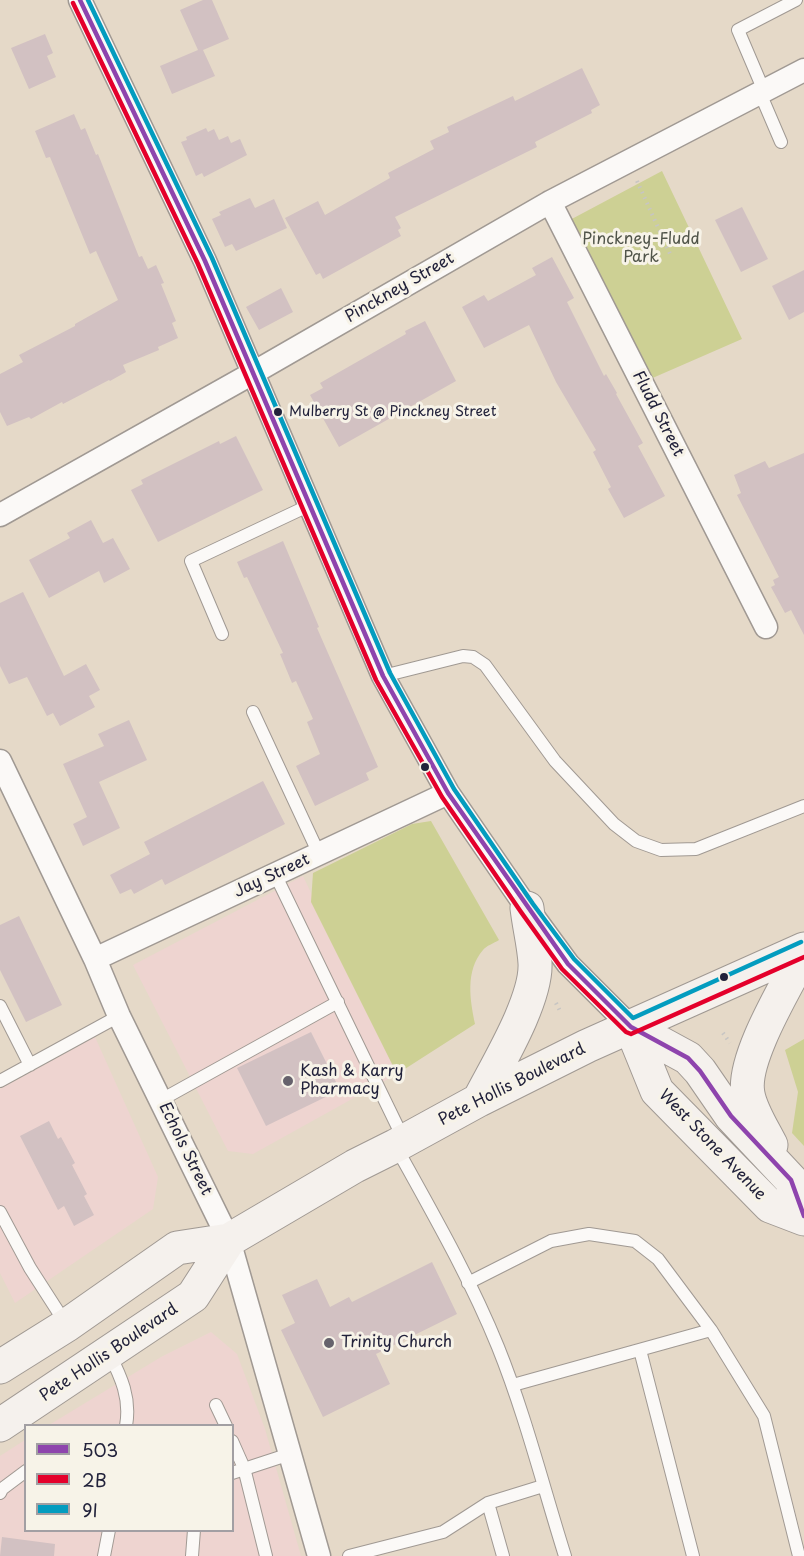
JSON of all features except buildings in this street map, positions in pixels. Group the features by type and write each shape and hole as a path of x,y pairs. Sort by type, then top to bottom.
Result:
{"main road":[{"path":"479,1100 527,1005 533,986 535,964 527,908"},
{"path":"791,1180 760,1126 748,1093 752,1064 762,1033 804,951"},
{"name":"Pete Hollis Boulevard","path":"0,1367 177,1248 229,1240 355,1166 479,1100 587,1046 804,951"},
{"name":"West Stone Avenue","path":"631,1027 688,1058 700,1071 732,1116 791,1180 804,1218"},
{"name":"West Stone Avenue","path":"631,1027 657,1090 770,1206 804,1218"},
{"name":"Pete Hollis Boulevard","path":"0,1425 193,1296 229,1240"}],"street":[{"path":"80,0 205,261 383,676 448,793 527,908 568,964 631,1027"},
{"name":"Pinckney Street","path":"0,515 254,373 550,202 804,70"},
{"name":"Fludd Street","path":"550,202 766,627"},
{"name":"Echols Street","path":"0,760 95,958 118,1016 229,1240 319,1556"},
{"name":"Jay Street","path":"95,958 448,793"}],"lane":[{"path":"782,142 738,30 796,0"},
{"path":"222,634 191,561 310,505"},
{"path":"383,676 464,656 473,657 485,665 555,761 614,824 636,841 661,850 696,849 804,806"},
{"path":"253,712 318,854"},
{"path":"275,874 338,1002 400,1143 497,1344 513,1385 565,1556"},
{"path":"161,1100 338,1002"},
{"path":"0,1006 30,1065"},
{"path":"0,1081 118,1016"},
{"path":"0,1212 30,1268 67,1324"},
{"path":"468,1283 551,1241 589,1234 635,1241 658,1259 711,1330 764,1416 799,1556"},
{"path":"513,1385 711,1330"},
{"path":"640,1350 693,1556"},
{"path":"109,1352 127,1395 129,1410 126,1424"},
{"path":"216,1405 226,1424"},
{"path":"234,1451 238,1470 267,1556"},
{"path":"238,1470 290,1454"},
{"path":"0,1493 24,1472"},
{"path":"349,1556 379,1552 443,1532 488,1503 543,1486"},
{"path":"488,1503 503,1556"},
{"path":"104,1556 109,1532"},
{"path":"192,1556 195,1532"}],"path":[{"path":"628,161 671,256"}],"shaded area":[{"path":"303,876 397,1074 253,1154 228,1151 133,965"},
{"path":"95,1037 158,1177 153,1209 15,1303 0,1273 0,1089"},
{"path":"211,1332 237,1354 265,1429 301,1556 0,1556 0,1456 24,1441 24,1532 234,1532 234,1424 51,1424 161,1357"}],"green space":[{"name":"Pinckney-Fludd Park","path":"662,171 742,339 648,380 568,221"},
{"path":"431,821 499,940 484,949 473,967 470,986 475,1024 397,1074 311,902 313,873 412,824"},
{"path":"804,1039 804,1146 792,1133 798,1092 785,1050"}],"transit line":[{"name":"503","path":"80,0 205,261 383,676 448,793 568,964 631,1027 688,1058 700,1071 731,1116 791,1180 804,1216"},
{"name":"9I","path":"88,0 212,258 390,673 454,789 574,959 633,1018 801,942"},
{"name":"2B","path":"73,3 198,264 376,680 442,797 562,969 626,1032 631,1034 804,957"}],"place":[{"name":"Mulberry St @ Pinckney Street","path":"278,412"},
{"name":"Kash & Karry Pharmacy","path":"288,1081"},
{"name":"Trinity Church","path":"329,1343"}]}
